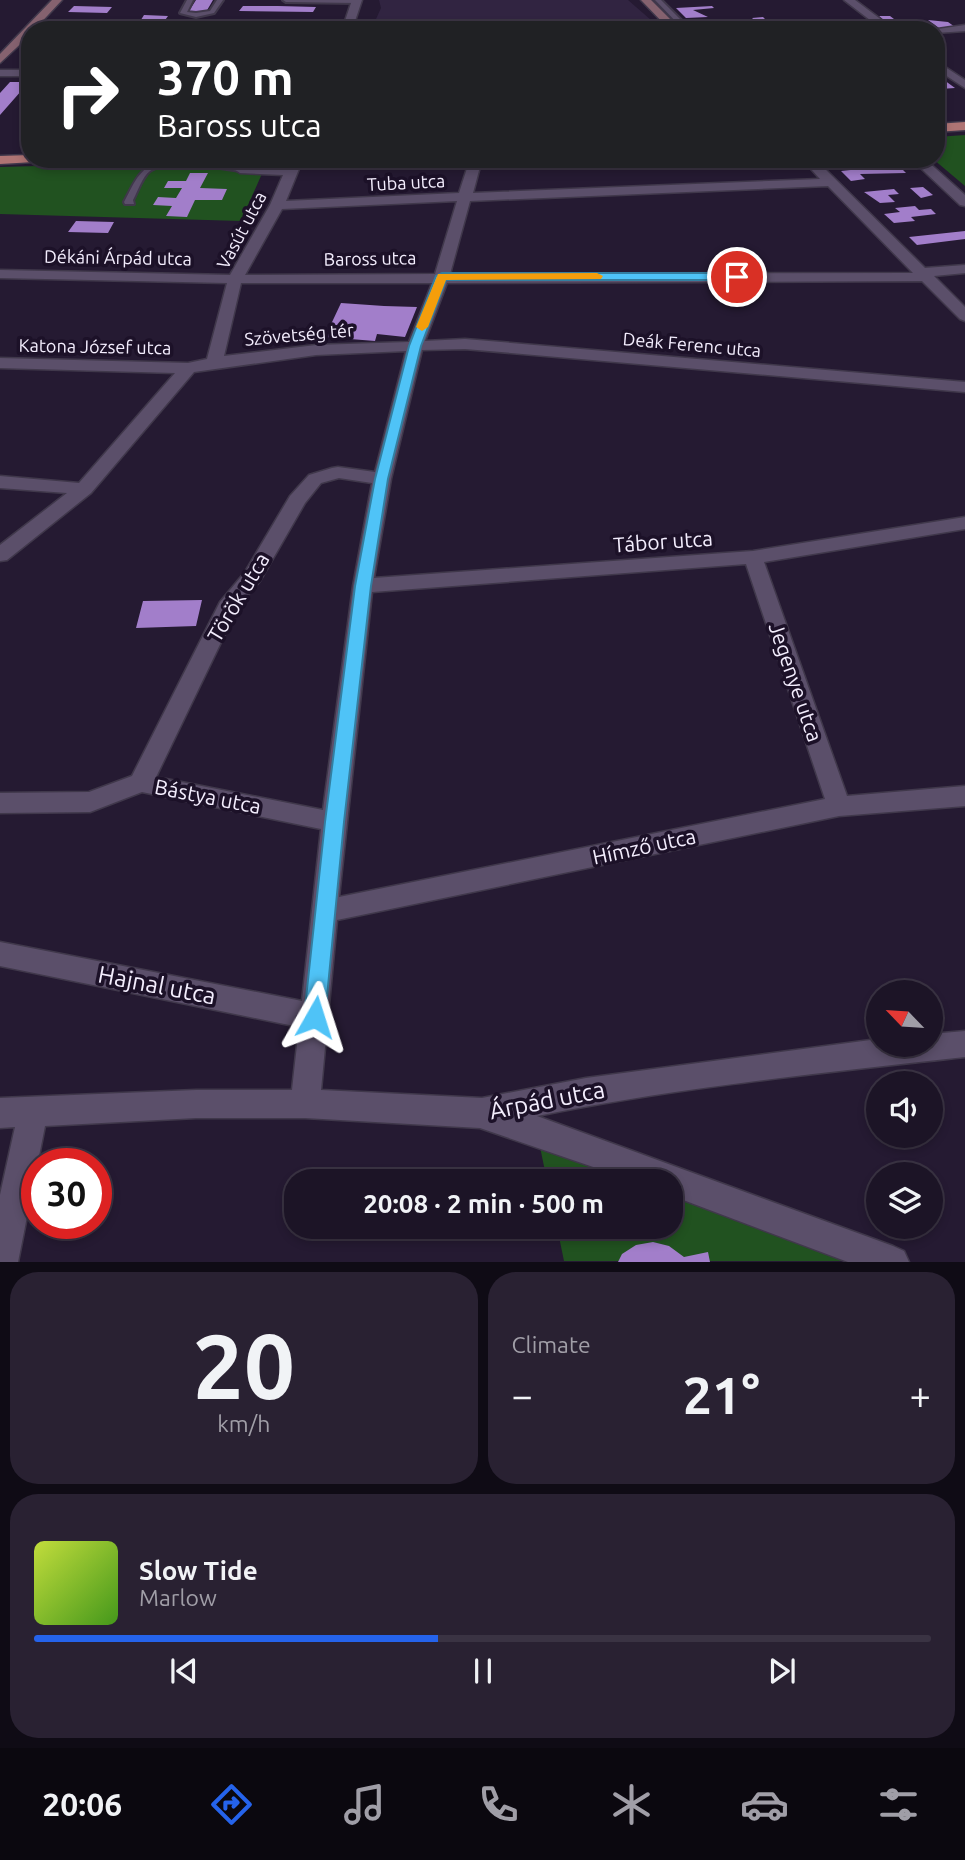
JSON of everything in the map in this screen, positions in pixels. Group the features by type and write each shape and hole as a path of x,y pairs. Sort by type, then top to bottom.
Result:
{"main road":[{"path":"945,127 965,126"},
{"path":"0,160 21,159"}],"street":[{"path":"38,21 57,0"},
{"path":"350,21 357,0"},
{"path":"646,0 667,21"},
{"path":"849,0 878,21"},
{"path":"945,30 965,29"},
{"path":"0,60 21,40"},
{"path":"945,71 965,85"},
{"path":"0,73 21,74"},
{"path":"240,169 258,168"},
{"name":"Vasút utca","path":"214,362 235,278 276,205 293,168"},
{"path":"305,1104 334,822 363,586 382,479 415,346 442,276 473,168"},
{"path":"817,168 965,316"},
{"path":"927,168 965,202"},
{"name":"Tuba utca","path":"276,205 831,181"},
{"name":"Baross utca","path":"235,278 923,275 965,270"},
{"name":"Dékáni Árpád utca","path":"0,274 235,278"},
{"name":"Deák Ferenc utca","path":"415,346 465,344 965,387"},
{"name":"Szövetség tér","path":"188,368 214,362 316,350 415,346"},
{"name":"Katona József utca","path":"0,363 188,368"},
{"path":"0,555 84,489 188,368"},
{"name":"Török utca","path":"141,783 230,602 253,576 297,500 315,479 338,472 382,479"},
{"path":"0,482 84,489"},
{"name":"Tábor utca","path":"363,586 753,557 965,523"},
{"name":"Jegenye utca","path":"753,557 839,806"},
{"name":"Bástya utca","path":"0,803 90,802 141,783 334,822"},
{"name":"Hímző utca","path":"325,911 839,806 965,796"},
{"name":"Hajnal utca","path":"0,954 315,1017"},
{"name":"Árpád utca","path":"0,1113 196,1104 305,1104 482,1114 612,1088 812,1060 965,1044"},
{"path":"2,1262 33,1110"},
{"path":"482,1114 553,1136 893,1262"}],"lane":[{"path":"190,0 183,13 196,15 212,12 220,0"},
{"path":"286,0 357,0"},
{"path":"658,0 679,21"},
{"path":"131,202 128,202 147,170 151,168"},
{"path":"234,168 240,169"}],"shaded area":[{"path":"379,0 628,0 652,21 375,21 381,8"}],"green space":[{"path":"965,135 965,186 944,168 945,136"},
{"path":"0,167 264,168 241,221 0,214"},
{"path":"539,1142 619,1169 545,1169"},
{"path":"683,1191 892,1261 564,1261 559,1239 683,1239"}],"building":[{"path":"196,0 213,0 206,12 192,14 189,11"},
{"path":"74,6 112,7 107,13 68,12"},
{"path":"243,6 316,7 313,12 239,11"},
{"path":"676,8 714,8 693,10 708,17 686,18"},
{"path":"144,15 168,16 164,21 140,21"},
{"path":"879,16 890,16 897,21 884,21"},
{"path":"763,17 767,21 755,21 752,18"},
{"path":"945,22 948,22 955,27 945,28"},
{"path":"945,81 955,88 945,89"},
{"path":"10,82 21,82 21,91 0,115 0,93"},
{"path":"901,168 906,173 860,174 865,179 851,181 841,171"},
{"path":"190,173 208,173 200,188 227,189 222,200 195,200 187,217 166,216 172,206 153,205 158,197 176,198 182,188 164,188 168,181 186,181"},
{"path":"923,187 933,195 921,198 910,188"},
{"path":"894,189 899,194 888,195 895,202 880,203 864,192"},
{"path":"915,206 919,210 931,209 936,214 911,217 915,221 894,223 884,214 900,212 895,208"},
{"path":"76,221 114,222 108,233 68,232"},
{"path":"965,231 965,239 917,245 909,237"},
{"path":"341,303 417,307 405,337 377,334 375,341 325,337"},
{"path":"202,600 196,626 136,628 143,601"},
{"path":"653,1242 669,1246 684,1257 708,1252 710,1262 618,1262 622,1254 636,1245"}],"slow traffic":[{"path":"422,327 442,276 597,276"}],"route":[{"path":"315,1017 334,822 363,586 382,479 415,346 442,276 737,277"}]}
